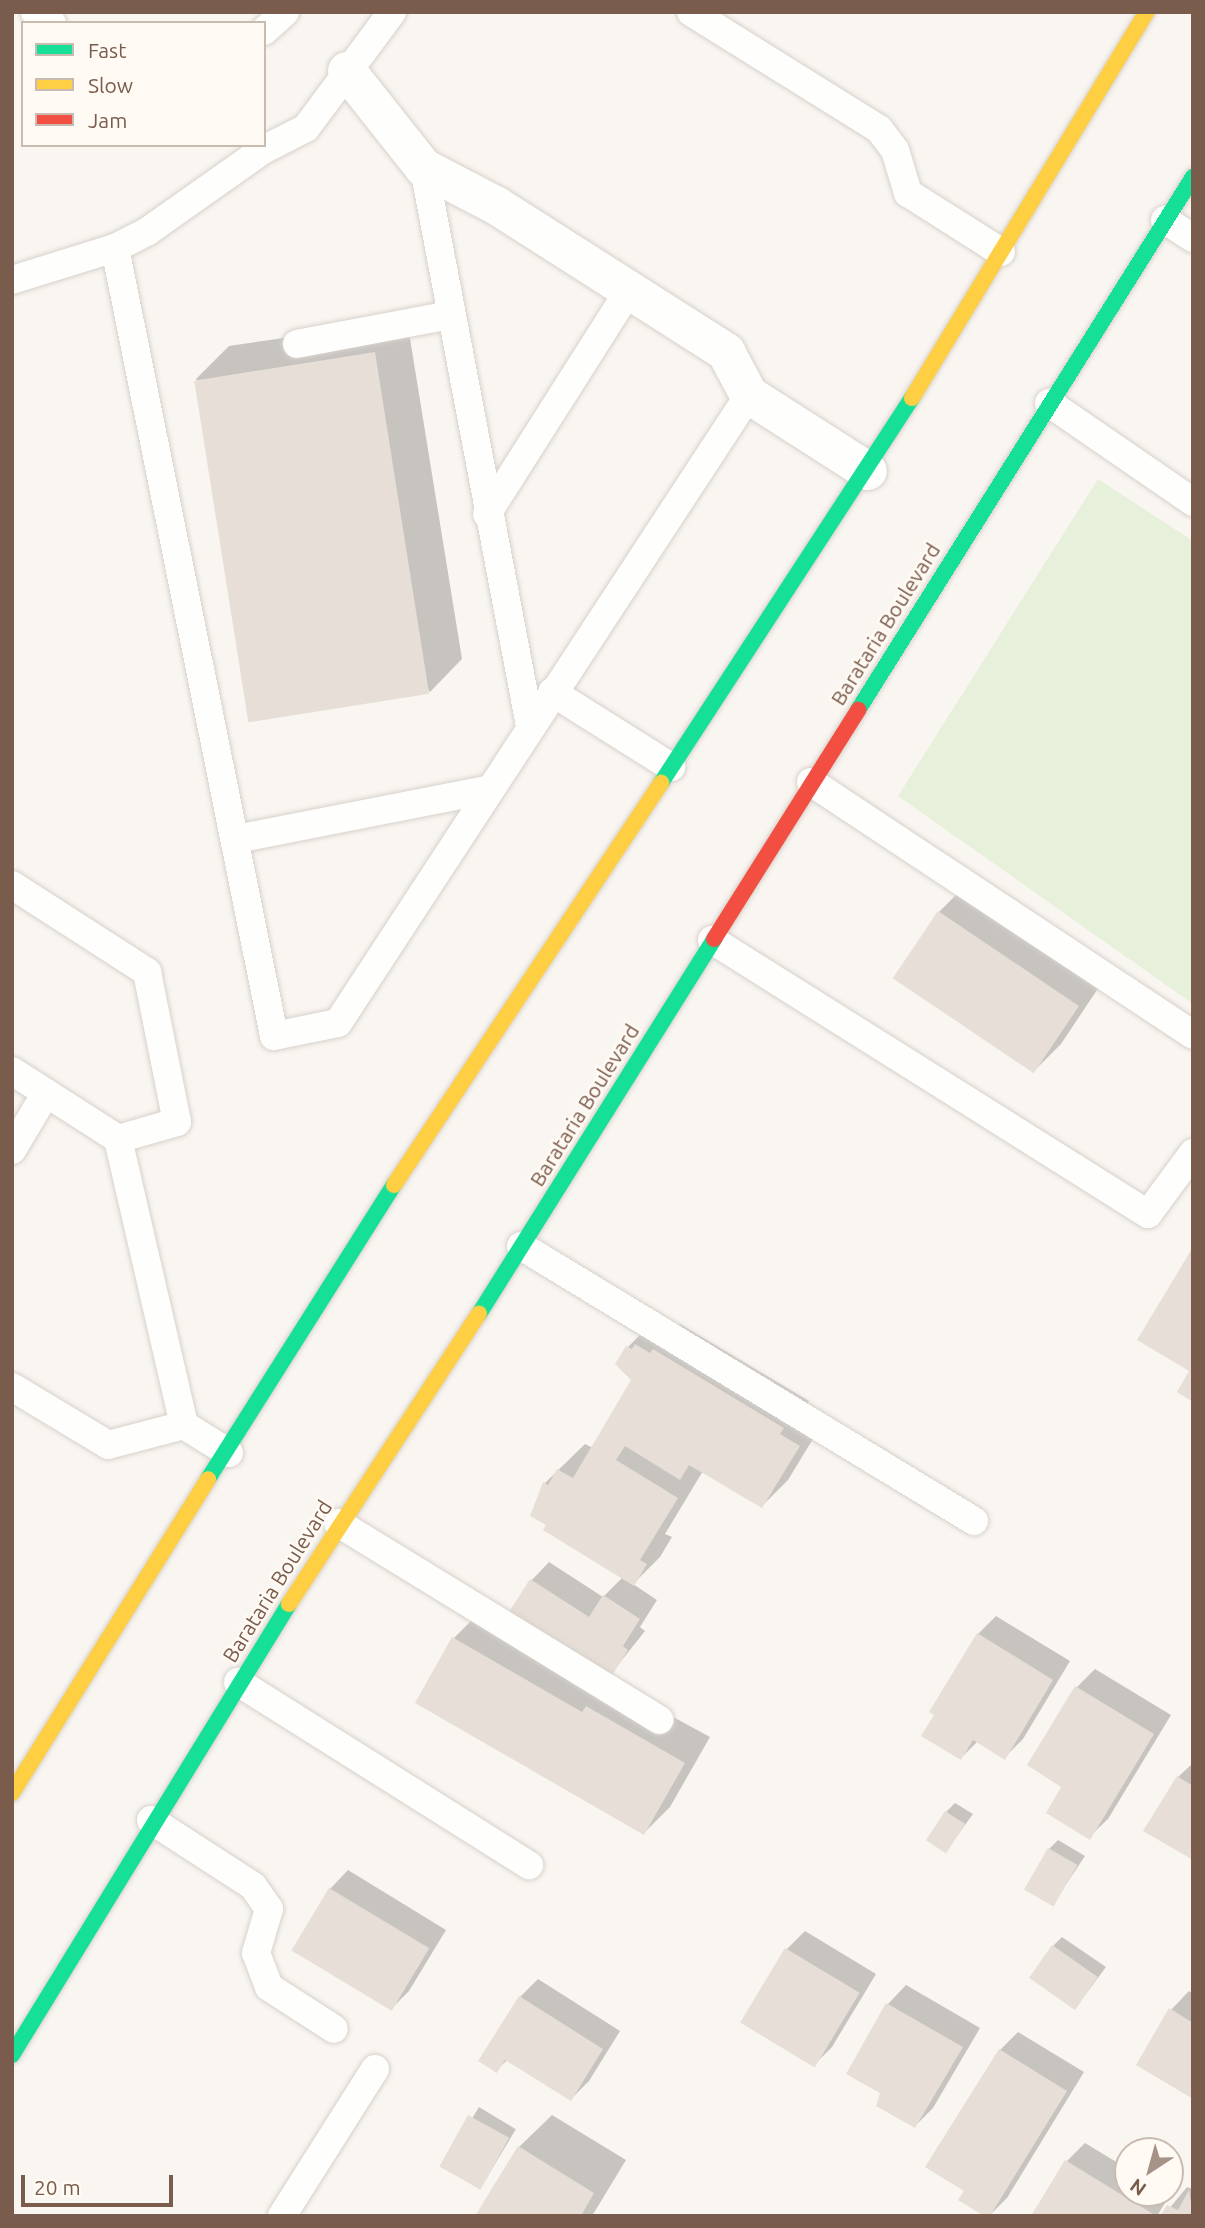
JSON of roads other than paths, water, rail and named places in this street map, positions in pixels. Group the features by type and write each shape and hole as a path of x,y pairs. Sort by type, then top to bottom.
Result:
{"main road":[{"path":"12,1793 229,1453 373,1217 868,471 1147,12"},
{"name":"Barataria Boulevard","path":"12,2054 151,1820 338,1522 522,1246 1193,177"}],"street":[{"path":"347,71 424,168 497,206 726,352 749,395 868,471"}],"lane":[{"path":"266,29 285,12"},
{"path":"266,144 306,128 392,12"},
{"path":"691,12 878,129 895,150 908,193 1001,253"},
{"path":"12,280 115,248 148,231 259,147"},
{"path":"424,168 487,514 530,726"},
{"path":"1165,220 1193,238"},
{"path":"115,248 274,1036 338,1023 552,692 749,395"},
{"path":"487,514 629,290"},
{"path":"297,344 451,315"},
{"path":"1049,404 1193,502"},
{"path":"552,692 670,767"},
{"path":"811,782 1193,1035"},
{"path":"236,839 490,789"},
{"path":"12,885 147,972 177,1122 118,1139"},
{"path":"712,940 1149,1214 1193,1153"},
{"path":"12,1072 118,1139 184,1425 229,1453"},
{"path":"12,1150 46,1093"},
{"path":"522,1246 974,1521"},
{"path":"12,1387 108,1445 184,1425"},
{"path":"338,1522 659,1720"},
{"path":"238,1682 530,1865"},
{"path":"151,1820 253,1886 269,1909 257,1953 270,1987 334,2029"},
{"path":"282,2216 375,2069"}]}
